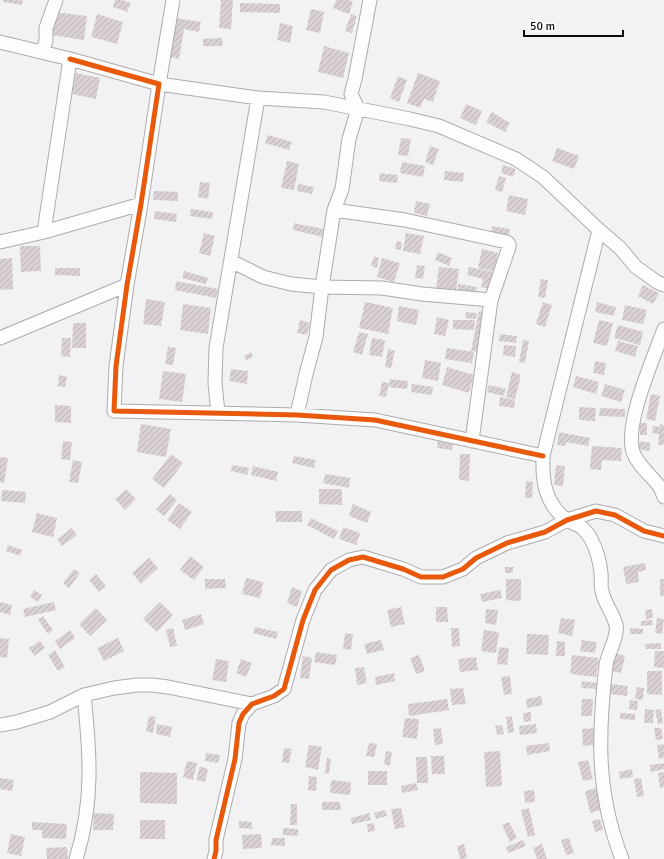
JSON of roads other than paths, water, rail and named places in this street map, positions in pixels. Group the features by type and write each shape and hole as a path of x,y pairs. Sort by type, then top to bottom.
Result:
{"street":[{"path":"42,52 46,41 46,28 56,0"},
{"path":"173,0 127,285 116,366 114,411 218,413 375,420 543,456"},
{"path":"297,416 316,337 334,210 342,189 349,139 358,109 351,94 370,0"},
{"path":"0,42 70,59 159,84 258,98 324,102 439,126 516,160 543,177 598,230 620,248 636,267 664,285"},
{"path":"44,232 70,59"},
{"path":"218,413 215,383 216,348 258,98"},
{"path":"0,242 44,232 141,204"},
{"path":"334,210 405,220 507,242 509,244 491,300 472,441"},
{"path":"598,230 543,456 542,470 548,498 567,520 581,527 592,540 601,573 602,592 617,626 606,663 600,729 600,756 602,786 609,817 622,859"},
{"path":"231,261 263,277 291,284 322,287 382,288 422,294 491,300"},
{"path":"0,338 127,285"},
{"path":"664,328 635,408 631,440 633,452 638,461 660,487 664,497"},
{"path":"214,859 219,826 235,759 239,723 243,714 252,704 274,696 284,689 303,620 315,590 331,570 349,560 363,557 403,569 421,577 443,577 463,569 476,558 507,543 545,532 567,520 596,511 615,515 644,531 664,536"},
{"path":"0,725 17,722 50,712 84,696 114,688 152,685 252,704"},
{"path":"76,859 88,802 90,781 84,696"}]}
